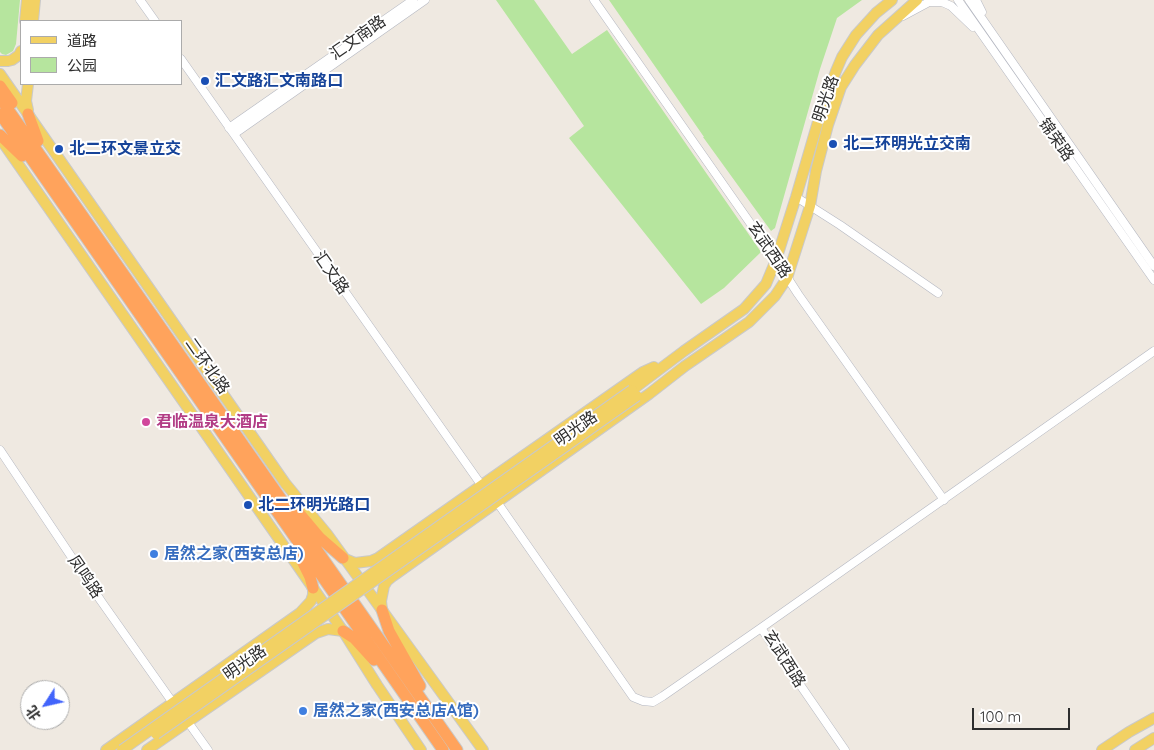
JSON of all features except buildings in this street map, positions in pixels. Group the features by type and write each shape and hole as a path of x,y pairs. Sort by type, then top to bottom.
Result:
{"highway":[{"path":"0,86 419,684"},
{"name":"二环北路","path":"0,98 141,299 207,401 443,750"},
{"name":"二环北路","path":"0,114 159,341 207,401 457,750"},
{"path":"28,114 38,141"},
{"path":"0,124 298,553 424,731 443,750"},
{"path":"0,136 22,156"},
{"path":"124,262 141,299"},
{"path":"159,341 169,367"},
{"path":"181,384 235,421"},
{"path":"300,513 320,538 343,558"},
{"path":"298,553 310,576 313,588"},
{"path":"382,610 389,631 440,725"},
{"path":"343,631 354,638 374,660"}],"main road":[{"path":"25,20 27,0"},
{"path":"33,20 35,0"},
{"name":"明光路","path":"382,610 381,601 386,581 749,322 775,296 787,278 810,206 816,171 828,125 842,87 848,75 878,35 917,0"},
{"name":"明光路","path":"133,750 635,393 684,351 744,309 766,284 776,260 822,108 842,57 865,24 889,1"},
{"path":"0,60 12,60 20,53"},
{"path":"0,74 286,484 310,513 382,610 483,750"},
{"path":"28,85 26,101 28,114"},
{"path":"0,136 343,631 421,750"},
{"path":"343,558 355,563 378,558 643,372 684,351"},
{"name":"明光路","path":"122,750 635,393 685,366"},
{"path":"106,750 300,613 311,601 313,588"},
{"path":"147,750 316,633 328,629 343,631"},
{"path":"1102,750 1154,718"},
{"path":"1135,750 1154,738"}],"street":[{"path":"140,0 153,20"},
{"name":"汇文南路","path":"232,131 413,0"},
{"name":"汇文南路","path":"232,131 425,0"},
{"name":"玄武西路","path":"594,0 944,500"},
{"name":"锦荣路","path":"958,0 1154,280"},
{"name":"锦荣路","path":"969,0 1154,266"},
{"path":"976,0 996,38"},
{"path":"890,23 929,2 942,2 951,6 986,40"},
{"name":"汇文路","path":"182,60 482,486"},
{"path":"796,197 938,293"},
{"name":"玄武西路","path":"845,750 761,628 1154,351"},
{"name":"凤鸣路","path":"0,450 172,703"},
{"path":"497,502 633,698 643,702 652,702 663,696 761,628"},
{"path":"188,722 208,750"}],"green space":[{"path":"0,0 20,0 16,44 13,51 6,55 0,52"},
{"path":"496,0 534,0 572,54 607,30 761,252 724,288 701,304 569,138 584,126"},
{"path":"609,0 862,0 837,18 820,69 775,228 771,231 703,137"}],"place":[{"name":"汇文路汇文南路口","path":"205,81"},
{"name":"北二环明光立交南","path":"833,144"},
{"name":"北二环文景立交","path":"59,149"},
{"name":"君临温泉大酒店","path":"146,422"},
{"name":"北二环明光路口","path":"248,505"},
{"name":"居然之家(西安总店)","path":"154,554"},
{"name":"居然之家(西安总店A馆)","path":"303,711"}]}
